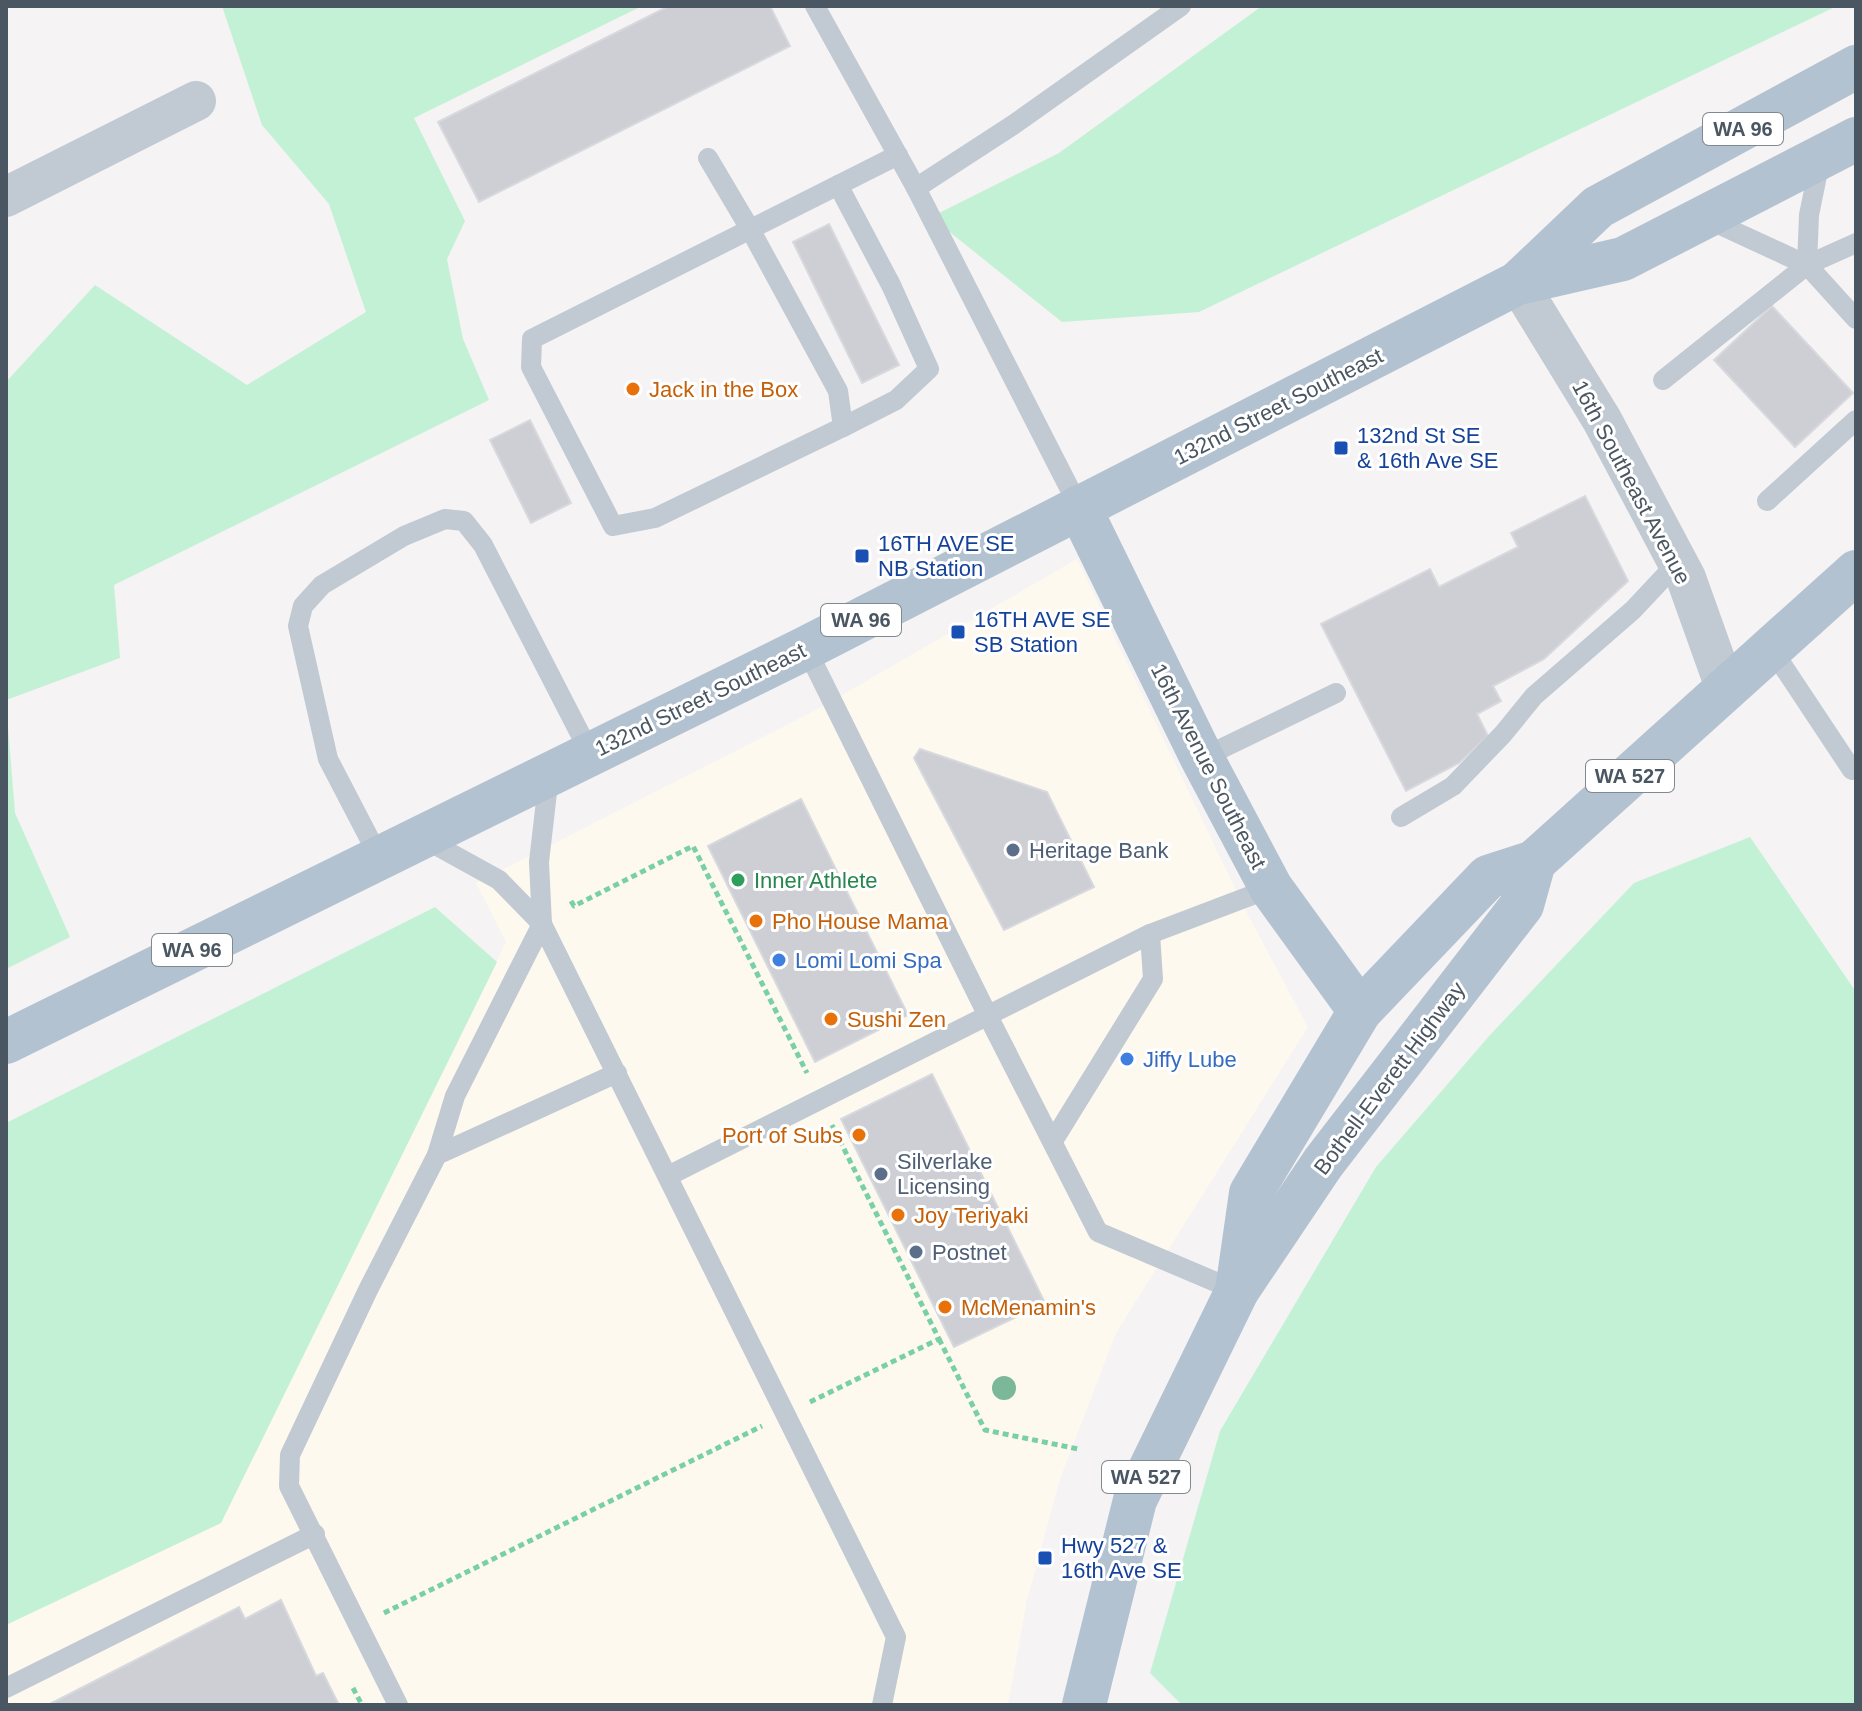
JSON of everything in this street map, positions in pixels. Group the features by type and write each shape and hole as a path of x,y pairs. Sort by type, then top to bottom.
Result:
{"main road":[{"name":"132nd Street Southeast","path":"1518,283 1598,207 1841,75"},
{"name":"132nd Street Southeast","path":"6,1042 806,648 1518,283 1623,259 1838,148"},
{"name":"16th Avenue Southeast","path":"1079,507 1202,758 1271,888 1360,1011"},
{"name":"Bothell-Everett Highway","path":"1237,1291 1251,1193 1360,1011 1488,877 1534,862 1856,572"},
{"name":"Bothell-Everett Highway","path":"1084,1705 1135,1500 1237,1291 1323,1163 1522,905 1534,862"},
{"path":"1323,1163 1360,1011"}],"street":[{"path":"6,197 196,101"},
{"name":"16th Southeast Avenue","path":"1518,283 1602,420 1678,562 1726,690"}],"lane":[{"path":"815,6 916,188 1079,507"},
{"path":"916,188 1013,125 1181,6"},
{"path":"1841,75 1856,53"},
{"path":"1807,265 1809,215 1838,148"},
{"path":"838,185 891,285 929,369 896,400 843,427 655,518 613,526 531,367 532,339 750,229 838,185 898,155"},
{"path":"708,158 838,391 843,427"},
{"path":"1703,217 1807,265 1856,319"},
{"path":"1663,380 1807,265 1856,243"},
{"path":"1767,501 1856,420"},
{"path":"379,857 328,759 298,626 303,606 322,585 404,536 445,519 464,521 483,545 590,753"},
{"path":"1401,817 1453,786 1534,696 1633,610 1678,562"},
{"path":"806,648 1098,1232 1237,1291"},
{"path":"1771,648 1852,770"},
{"path":"1202,758 1336,693"},
{"path":"398,1705 289,1486 290,1455 368,1290 437,1155 455,1096 542,924 539,862 549,774"},
{"path":"421,837 499,880 542,924 896,1637 882,1705"},
{"path":"668,1176 1150,934 1271,888"},
{"path":"1053,1141 1153,979 1150,934"},
{"path":"437,1155 617,1073"},
{"path":"6,1688 315,1534"}],"path":[{"path":"939,1339 985,1430 1078,1449"}],"shaded area":[{"path":"1077,559 1247,913 1308,1027 1116,1333 1060,1479 1027,1600 1008,1705 6,1705 6,1625 221,1523 506,942 476,883 816,710"}],"green space":[{"path":"222,6 642,6 414,118 465,221 447,259 463,339 489,400 114,585 120,658 6,700 6,382 95,285 247,385 366,312 329,204 262,125"},
{"path":"1262,6 1837,6 1199,312 1062,322 931,217 1059,153"},
{"path":"6,702 15,813 70,937 6,969"},
{"path":"1750,837 1856,992 1856,1705 1182,1705 1150,1673 1220,1431 1376,1167 1490,1035 1634,883"},
{"path":"435,907 497,962 221,1523 6,1625 6,1123"}],"building":[{"path":"669,6 770,6 790,46 479,202 438,122"},
{"path":"829,224 899,365 862,383 793,242"},
{"path":"1772,306 1853,393 1795,447 1714,360"},
{"path":"530,420 571,503 531,523 490,440"},
{"path":"1585,496 1628,581 1544,659 1493,686 1501,701 1477,714 1488,736 1459,763 1406,791 1321,624 1430,569 1439,587 1518,547 1511,533"},
{"path":"920,749 1047,792 1094,887 1004,930 914,758"},
{"path":"801,799 908,1015 815,1062 708,846"},
{"path":"932,1074 1045,1303 954,1347 841,1119"},
{"path":"281,1600 316,1676 323,1673 339,1705 48,1705 239,1607 245,1619"}],"place":[{"name":"Jack in the Box","path":"633,389"},
{"name":"132nd St SE & 16th Ave SE","path":"1341,448"},
{"name":"16TH AVE SE NB Station","path":"862,556"},
{"name":"16TH AVE SE SB Station","path":"958,632"},
{"name":"Heritage Bank","path":"1013,850"},
{"name":"Inner Athlete","path":"738,880"},
{"name":"Pho House Mama","path":"756,921"},
{"name":"Lomi Lomi Spa","path":"779,960"},
{"name":"Sushi Zen","path":"831,1019"},
{"name":"Jiffy Lube","path":"1127,1059"},
{"name":"Port of Subs","path":"859,1135"},
{"name":"Silverlake Licensing","path":"881,1174"},
{"name":"Joy Teriyaki","path":"898,1215"},
{"name":"Postnet","path":"916,1252"},
{"name":"McMenamin's","path":"945,1307"},
{"name":"Hwy 527 & 16th Ave SE","path":"1045,1558"}]}
